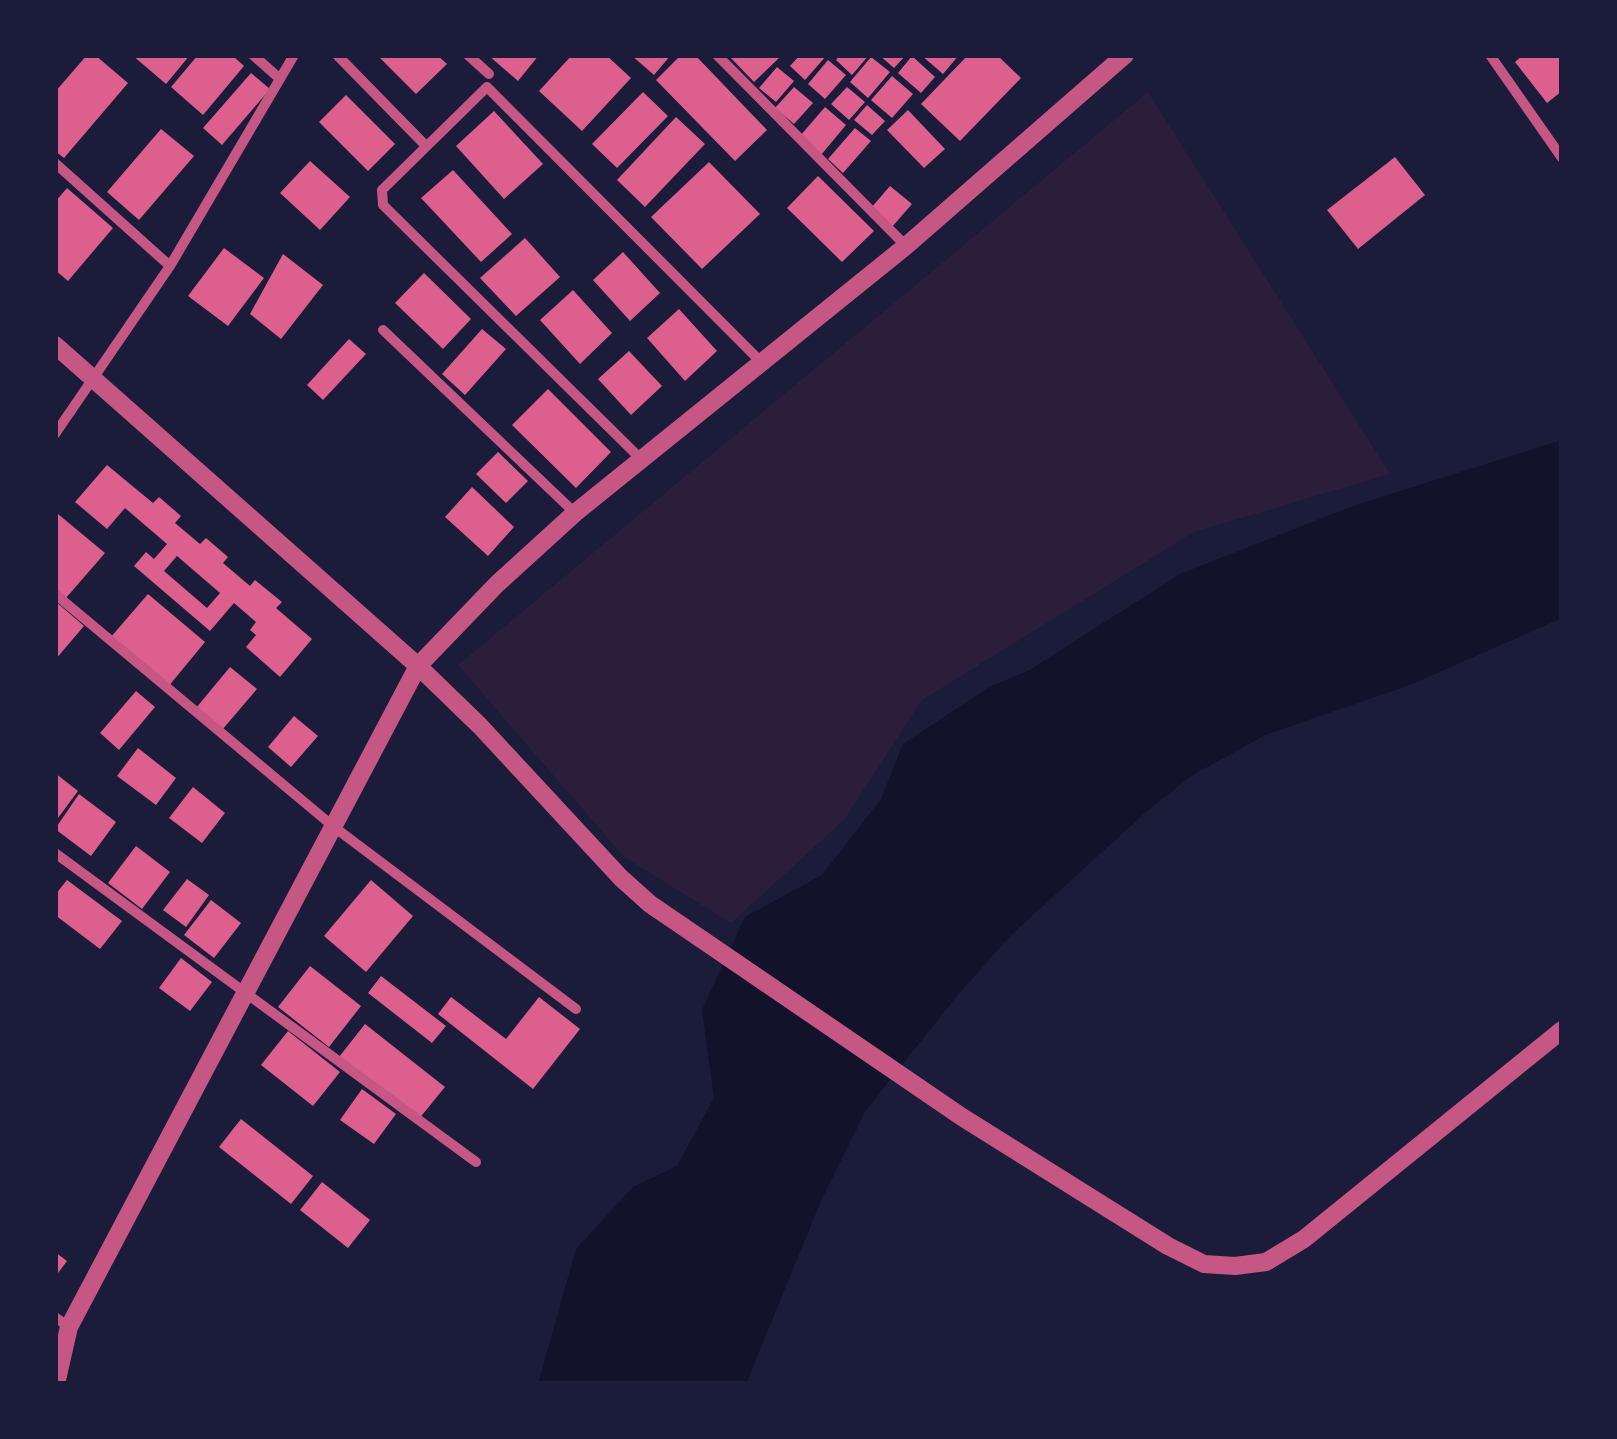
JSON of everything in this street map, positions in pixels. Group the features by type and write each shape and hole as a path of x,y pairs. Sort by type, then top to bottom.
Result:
{"street":[{"path":"254,55 279,78"},
{"path":"55,434 170,266 294,55"},
{"path":"338,55 426,146"},
{"path":"468,55 489,74"},
{"path":"716,55 906,246"},
{"path":"56,1384 62,1322 246,995 418,666 497,584 576,513 906,246 1125,55"},
{"path":"1490,55 1562,158"},
{"path":"642,460 383,205 382,190 487,87 762,364"},
{"path":"55,164 170,266"},
{"path":"383,330 576,513"},
{"path":"55,345 418,666 650,904 962,1117 1168,1246 1204,1264 1266,1262 1304,1239 1562,1030"},
{"path":"55,594 334,827 576,1009"},
{"path":"55,854 476,1162"}],"shaded area":[{"path":"1148,92 1390,474 1194,532 922,700 844,820 731,923 624,857 458,665"},
{"path":"1562,440 1562,618 1410,685 1265,735 1191,776 1010,936 866,1110 820,1203 746,1384 538,1384 576,1249 633,1187 677,1166 714,1098 702,1010 745,917 822,875 881,799 903,744 989,687 1028,671 1180,574 1353,506"}],"building":[{"path":"87,55 95,55 128,83 64,158 55,151 55,92"},
{"path":"132,55 190,55 166,84"},
{"path":"198,55 232,55 244,66 203,115 171,87"},
{"path":"377,55 437,55 447,64 416,94"},
{"path":"488,55 539,55 518,81"},
{"path":"572,55 606,55 631,78 582,131 539,91"},
{"path":"631,55 671,55 654,75"},
{"path":"681,55 695,55 767,130 735,161 656,80"},
{"path":"728,55 776,55 779,58 754,82"},
{"path":"800,55 827,55 805,80 790,66"},
{"path":"840,55 869,55 852,75 836,60"},
{"path":"879,55 906,55 894,68"},
{"path":"921,55 959,55 943,74"},
{"path":"968,55 997,55 1021,78 960,141 921,104"},
{"path":"1523,55 1562,55 1562,91 1547,103 1515,62"},
{"path":"912,56 935,77 921,93 898,73"},
{"path":"871,57 890,72 868,98 850,82"},
{"path":"828,60 846,75 825,99 808,84"},
{"path":"777,67 794,81 776,102 759,88"},
{"path":"251,73 270,89 222,145 203,128"},
{"path":"892,76 913,94 892,118 871,100"},
{"path":"794,87 813,103 794,124 775,108"},
{"path":"847,87 865,102 849,120 831,104"},
{"path":"643,92 668,116 617,168 592,144"},
{"path":"346,95 395,144 368,171 319,122"},
{"path":"867,105 885,121 872,135 854,120"},
{"path":"825,107 846,125 821,155 800,136"},
{"path":"908,110 945,149 924,168 887,130"},
{"path":"494,111 543,164 504,199 456,146"},
{"path":"676,117 705,144 645,207 617,180"},
{"path":"855,128 871,141 843,173 828,159"},
{"path":"161,129 194,156 139,220 107,192"},
{"path":"1395,157 1425,195 1358,249 1327,210"},
{"path":"310,161 350,197 320,230 280,193"},
{"path":"709,162 760,214 702,269 651,217"},
{"path":"453,170 512,234 481,262 421,198"},
{"path":"818,176 874,231 842,262 787,208"},
{"path":"890,186 912,204 892,227 871,208"},
{"path":"67,188 113,228 68,281 55,270 55,202"},
{"path":"525,238 560,277 516,316 480,278"},
{"path":"224,248 264,278 228,326 188,296"},
{"path":"623,252 660,293 630,321 593,280"},
{"path":"283,254 323,285 281,339 250,314"},
{"path":"424,273 471,319 443,349 395,303"},
{"path":"573,290 612,333 580,364 540,320"},
{"path":"679,309 717,351 685,381 647,338"},
{"path":"482,329 506,349 465,395 442,374"},
{"path":"349,339 366,354 323,400 307,385"},
{"path":"629,351 662,386 631,415 598,379"},
{"path":"548,389 611,452 576,488 512,425"},
{"path":"498,452 528,481 506,503 476,474"},
{"path":"107,465 153,503 159,497 181,516 175,523 200,544 206,538 228,557 223,563 250,586 255,580 282,602 276,608 312,639 280,677 246,647 256,635 250,630 256,622 234,603 210,631 134,566 146,552 154,559 167,544 125,508 107,529 75,502","holes":["177,556 220,593 207,608 164,571"]},
{"path":"472,487 514,527 488,556 445,517"},
{"path":"58,514 105,553 66,598 55,588"},
{"path":"148,594 205,642 168,687 110,638"},
{"path":"55,601 84,626 55,660"},
{"path":"230,667 257,689 222,730 196,708"},
{"path":"136,691 155,707 119,750 100,733"},
{"path":"294,716 318,736 291,767 268,747"},
{"path":"138,748 176,778 156,805 117,776"},
{"path":"55,773 78,791 55,822"},
{"path":"193,787 225,813 202,843 169,818"},
{"path":"79,794 116,822 91,856 55,829"},
{"path":"136,846 170,872 142,909 108,883"},
{"path":"187,879 209,895 186,927 163,910"},
{"path":"67,880 122,921 100,949 55,915 55,895"},
{"path":"371,880 413,916 366,972 324,936"},
{"path":"211,900 241,923 214,958 184,935"},
{"path":"181,958 212,982 190,1011 159,988"},
{"path":"310,966 361,1006 329,1047 278,1007"},
{"path":"381,976 446,1026 432,1043 368,993"},
{"path":"451,997 506,1039 539,997 580,1029 533,1089 438,1014"},
{"path":"365,1024 445,1087 418,1120 339,1057"},
{"path":"288,1031 340,1072 313,1106 261,1065"},
{"path":"362,1089 396,1114 374,1144 340,1120"},
{"path":"241,1119 313,1176 291,1204 219,1147"},
{"path":"322,1182 370,1220 348,1248 300,1210"},
{"path":"55,1252 67,1261 55,1277"}]}
